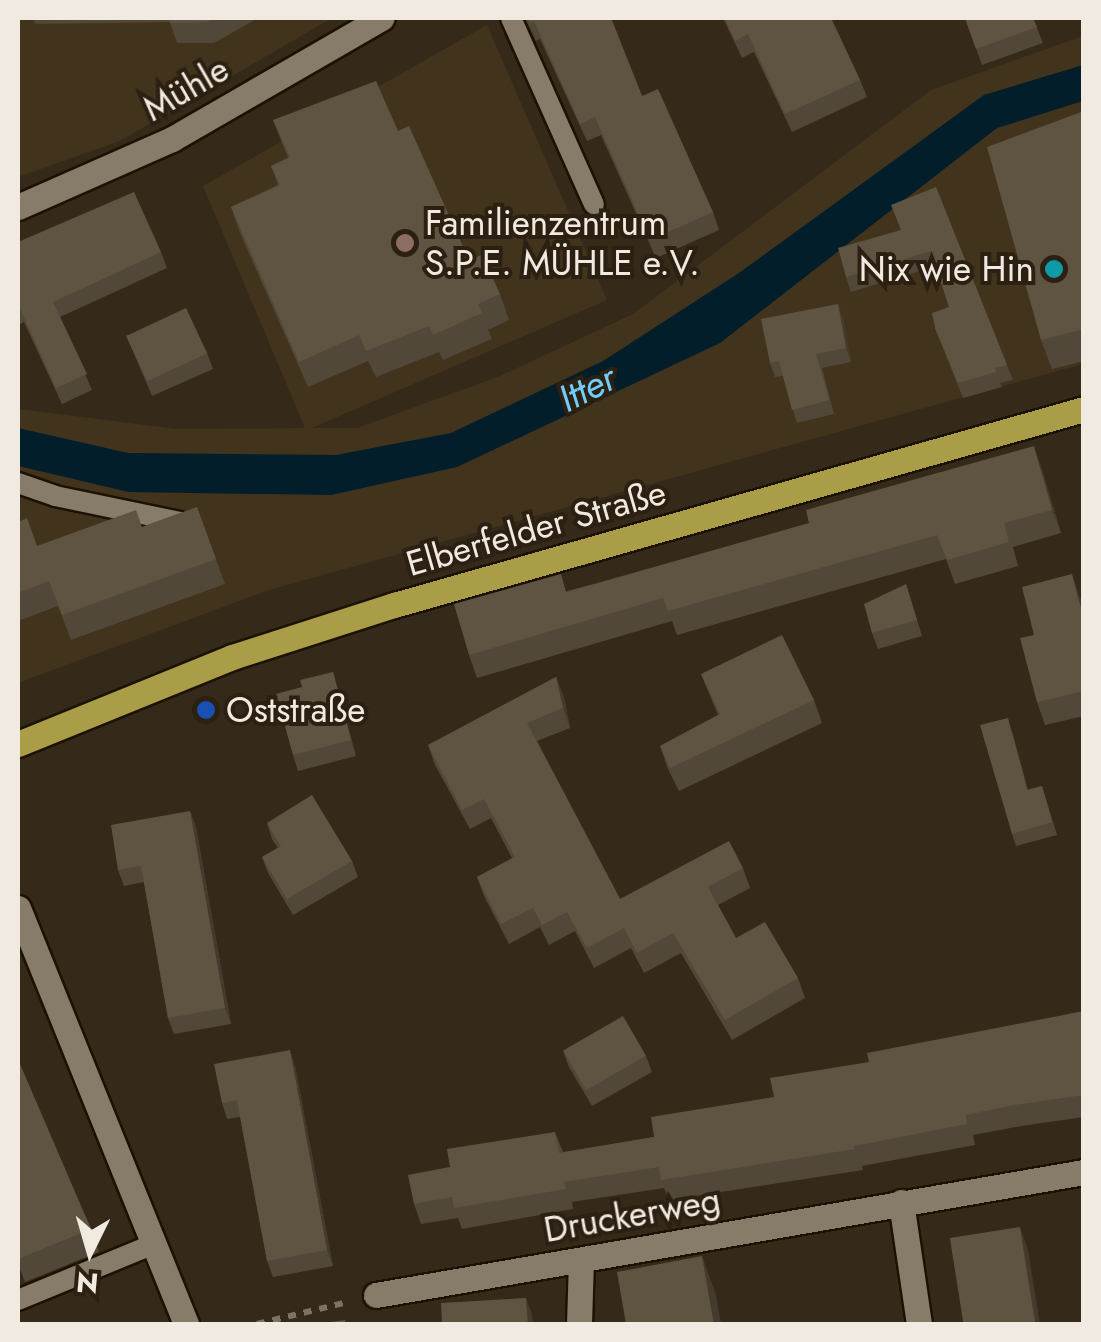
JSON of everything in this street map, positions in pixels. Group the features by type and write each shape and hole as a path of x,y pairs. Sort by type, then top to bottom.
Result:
{"main road":[{"name":"Elberfelder Straße","path":"18,744 232,657 358,616 1084,409"}],"street":[{"name":"Mühle","path":"18,207 172,139 382,18"},
{"path":"18,908 186,1324"},
{"name":"Druckerweg","path":"376,1295 1084,1172"},
{"path":"901,1202 919,1324"},
{"path":"579,1324 581,1260"}],"lane":[{"path":"510,18 594,204"},
{"path":"18,484 55,496 180,522"},
{"path":"18,1300 154,1244"}],"path":[{"path":"257,1324 376,1295"}],"shaded area":[{"path":"18,18 332,18 120,141 18,177"},
{"path":"487,25 607,300 312,428 357,428 500,376 633,314 931,90 1083,36 1083,364 269,590 18,683 18,409 177,429 305,428 203,186"}],"water":[{"name":"Itter","path":"1083,65 1083,101 997,128 720,343 457,467 331,495 129,492 18,466 18,428 128,453 336,455 451,433 603,361 739,273 984,95"}],"building":[{"path":"170,18 215,18 207,22 170,23"},
{"path":"527,18 611,18 642,96 658,89 713,212 650,240 595,117 580,124 534,21 530,23"},
{"path":"725,18 831,18 860,80 785,114 748,34 735,41"},
{"path":"965,18 1033,18 1037,27 976,49"},
{"path":"376,81 398,131 409,126 469,260 482,255 500,294 478,304 482,313 433,335 429,326 366,351 359,335 299,362 231,207 280,185 271,166 290,157 273,120"},
{"name":"Nix wie Hin","path":"1084,111 1084,329 1041,340 987,147"},
{"path":"936,187 1007,365 958,383 935,328 932,313 949,307 931,251 846,277 838,248 901,230 891,205"},
{"path":"134,192 161,252 53,302 87,374 56,388 18,307 18,242"},
{"path":"838,304 846,348 816,354 829,400 792,410 779,361 770,363 761,319"},
{"path":"186,308 207,353 147,381 126,336"},
{"path":"1034,446 1052,510 1004,523 1009,542 947,560 937,535 668,611 663,598 469,655 454,604 561,574 566,592 809,523 806,510"},
{"path":"197,507 216,559 62,615 49,581 18,593 18,522 27,518 37,546 136,510 142,527"},
{"path":"1072,574 1084,620 1084,691 1037,702 1020,638 1034,635 1022,587"},
{"path":"906,584 917,620 872,633 864,604"},
{"path":"782,635 814,700 670,768 660,746 720,714 701,674"},
{"path":"333,672 351,740 293,755 276,694 302,687 300,680"},
{"path":"556,677 563,708 527,723 620,899 729,841 743,868 708,887 736,938 765,922 798,978 725,1020 673,933 637,953 624,928 587,948 567,912 542,925 533,908 501,924 477,877 515,857 484,799 462,810 428,745"},
{"path":"1008,718 1027,790 1042,786 1052,822 1012,834 980,725"},
{"path":"312,795 352,861 287,899 262,857 281,846 267,823"},
{"path":"190,811 225,1008 168,1018 141,866 118,870 111,825"},
{"path":"1084,1011 1084,1095 966,1115 967,1124 854,1146 855,1149 661,1180 659,1167 564,1182 566,1189 454,1208 452,1197 414,1204 408,1175 450,1167 447,1149 555,1132 559,1153 654,1137 651,1117 774,1097 770,1078 869,1062 867,1053"},
{"path":"623,1016 646,1056 586,1090 563,1050"},
{"path":"290,1050 327,1250 267,1261 237,1100 222,1103 214,1064"},
{"path":"18,1066 91,1229 18,1259"},
{"path":"1020,1227 1035,1324 963,1324 950,1238"},
{"path":"702,1256 714,1324 626,1324 617,1272"},
{"path":"526,1298 528,1324 442,1324 441,1303"},
{"path":"345,1320 346,1324 314,1324"}],"place":[{"name":"Familienzentrum S.P.E. MÜHLE e.V.","path":"405,243"},
{"name":"Nix wie Hin","path":"1054,269"},
{"name":"Oststraße","path":"206,710"}]}
